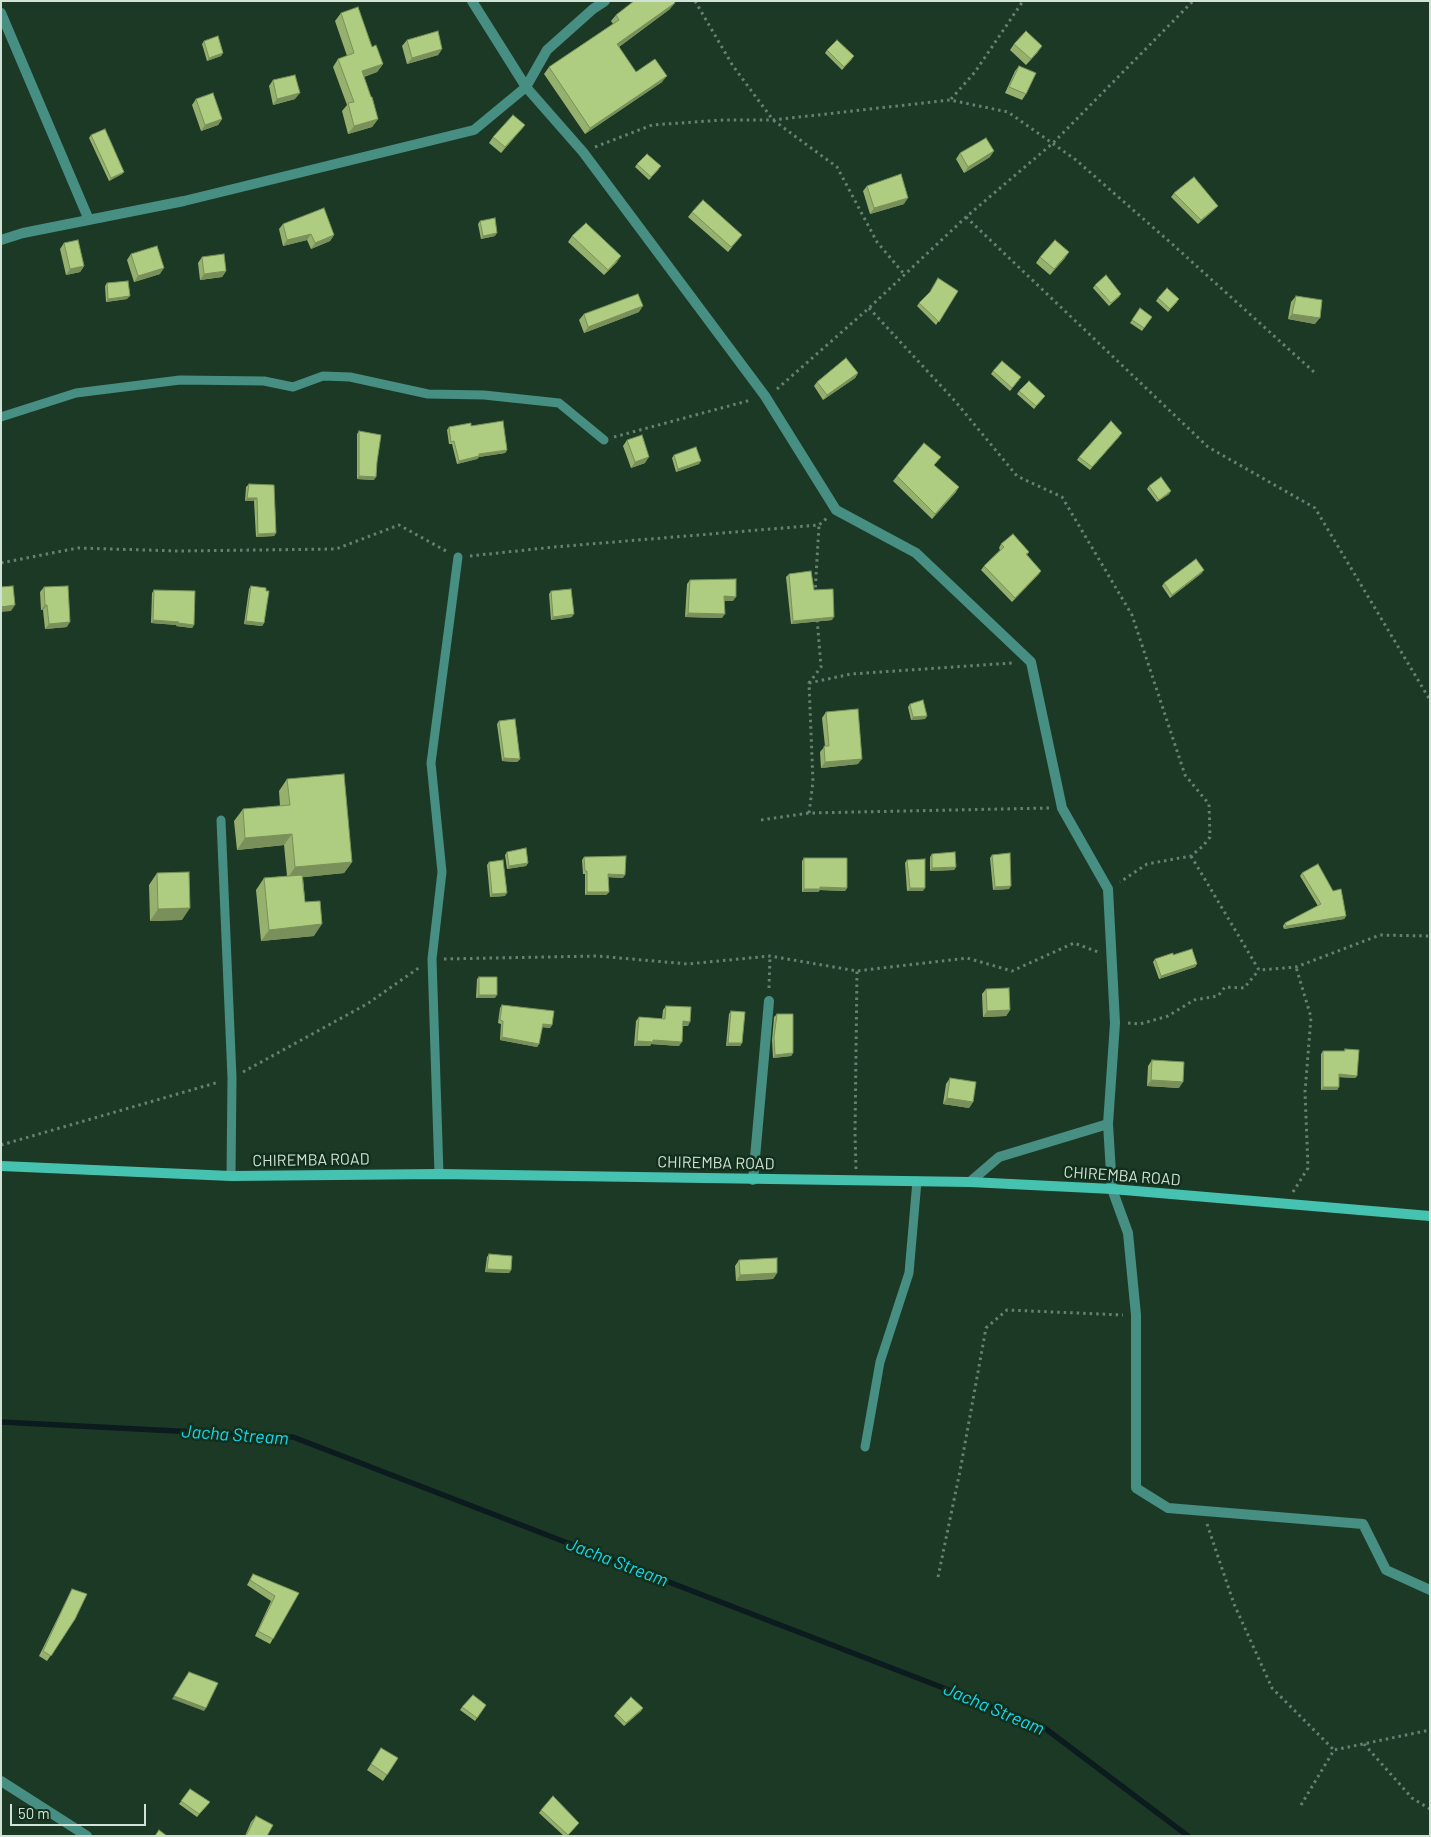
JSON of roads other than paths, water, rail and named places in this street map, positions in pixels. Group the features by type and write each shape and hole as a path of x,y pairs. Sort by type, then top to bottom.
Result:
{"main road":[{"name":"CHIREMBA ROAD","path":"1,1166 231,1176 439,1174 970,1182 1112,1189 1430,1216"}],"street":[{"path":"472,1 526,87 583,152 765,396 836,510 916,553 1031,662 1062,808 1108,889 1115,1023 1108,1124 1112,1189 1128,1233 1136,1315 1136,1488 1168,1508 1363,1524 1386,1570 1430,1590"},
{"path":"1,240 23,233 184,201 474,130 526,87 547,50 593,9 605,1"},
{"path":"1,13 89,220"},
{"path":"753,1180 768,1001"},
{"path":"970,1182 999,1157 1108,1124"},
{"path":"1,1782 87,1836"}],"lane":[{"path":"1,417 76,393 180,380 264,381 293,387 322,376 350,377 428,394 484,395 559,403 604,440"},
{"path":"439,1174 432,959 442,872 431,763 458,557"},
{"path":"222,820 232,1078 231,1176"},
{"path":"865,1447 880,1362 909,1272 917,1181"}],"waterway":[{"name":"Jacha Stream","path":"1,1422 293,1437 1042,1726 1188,1836"}]}
